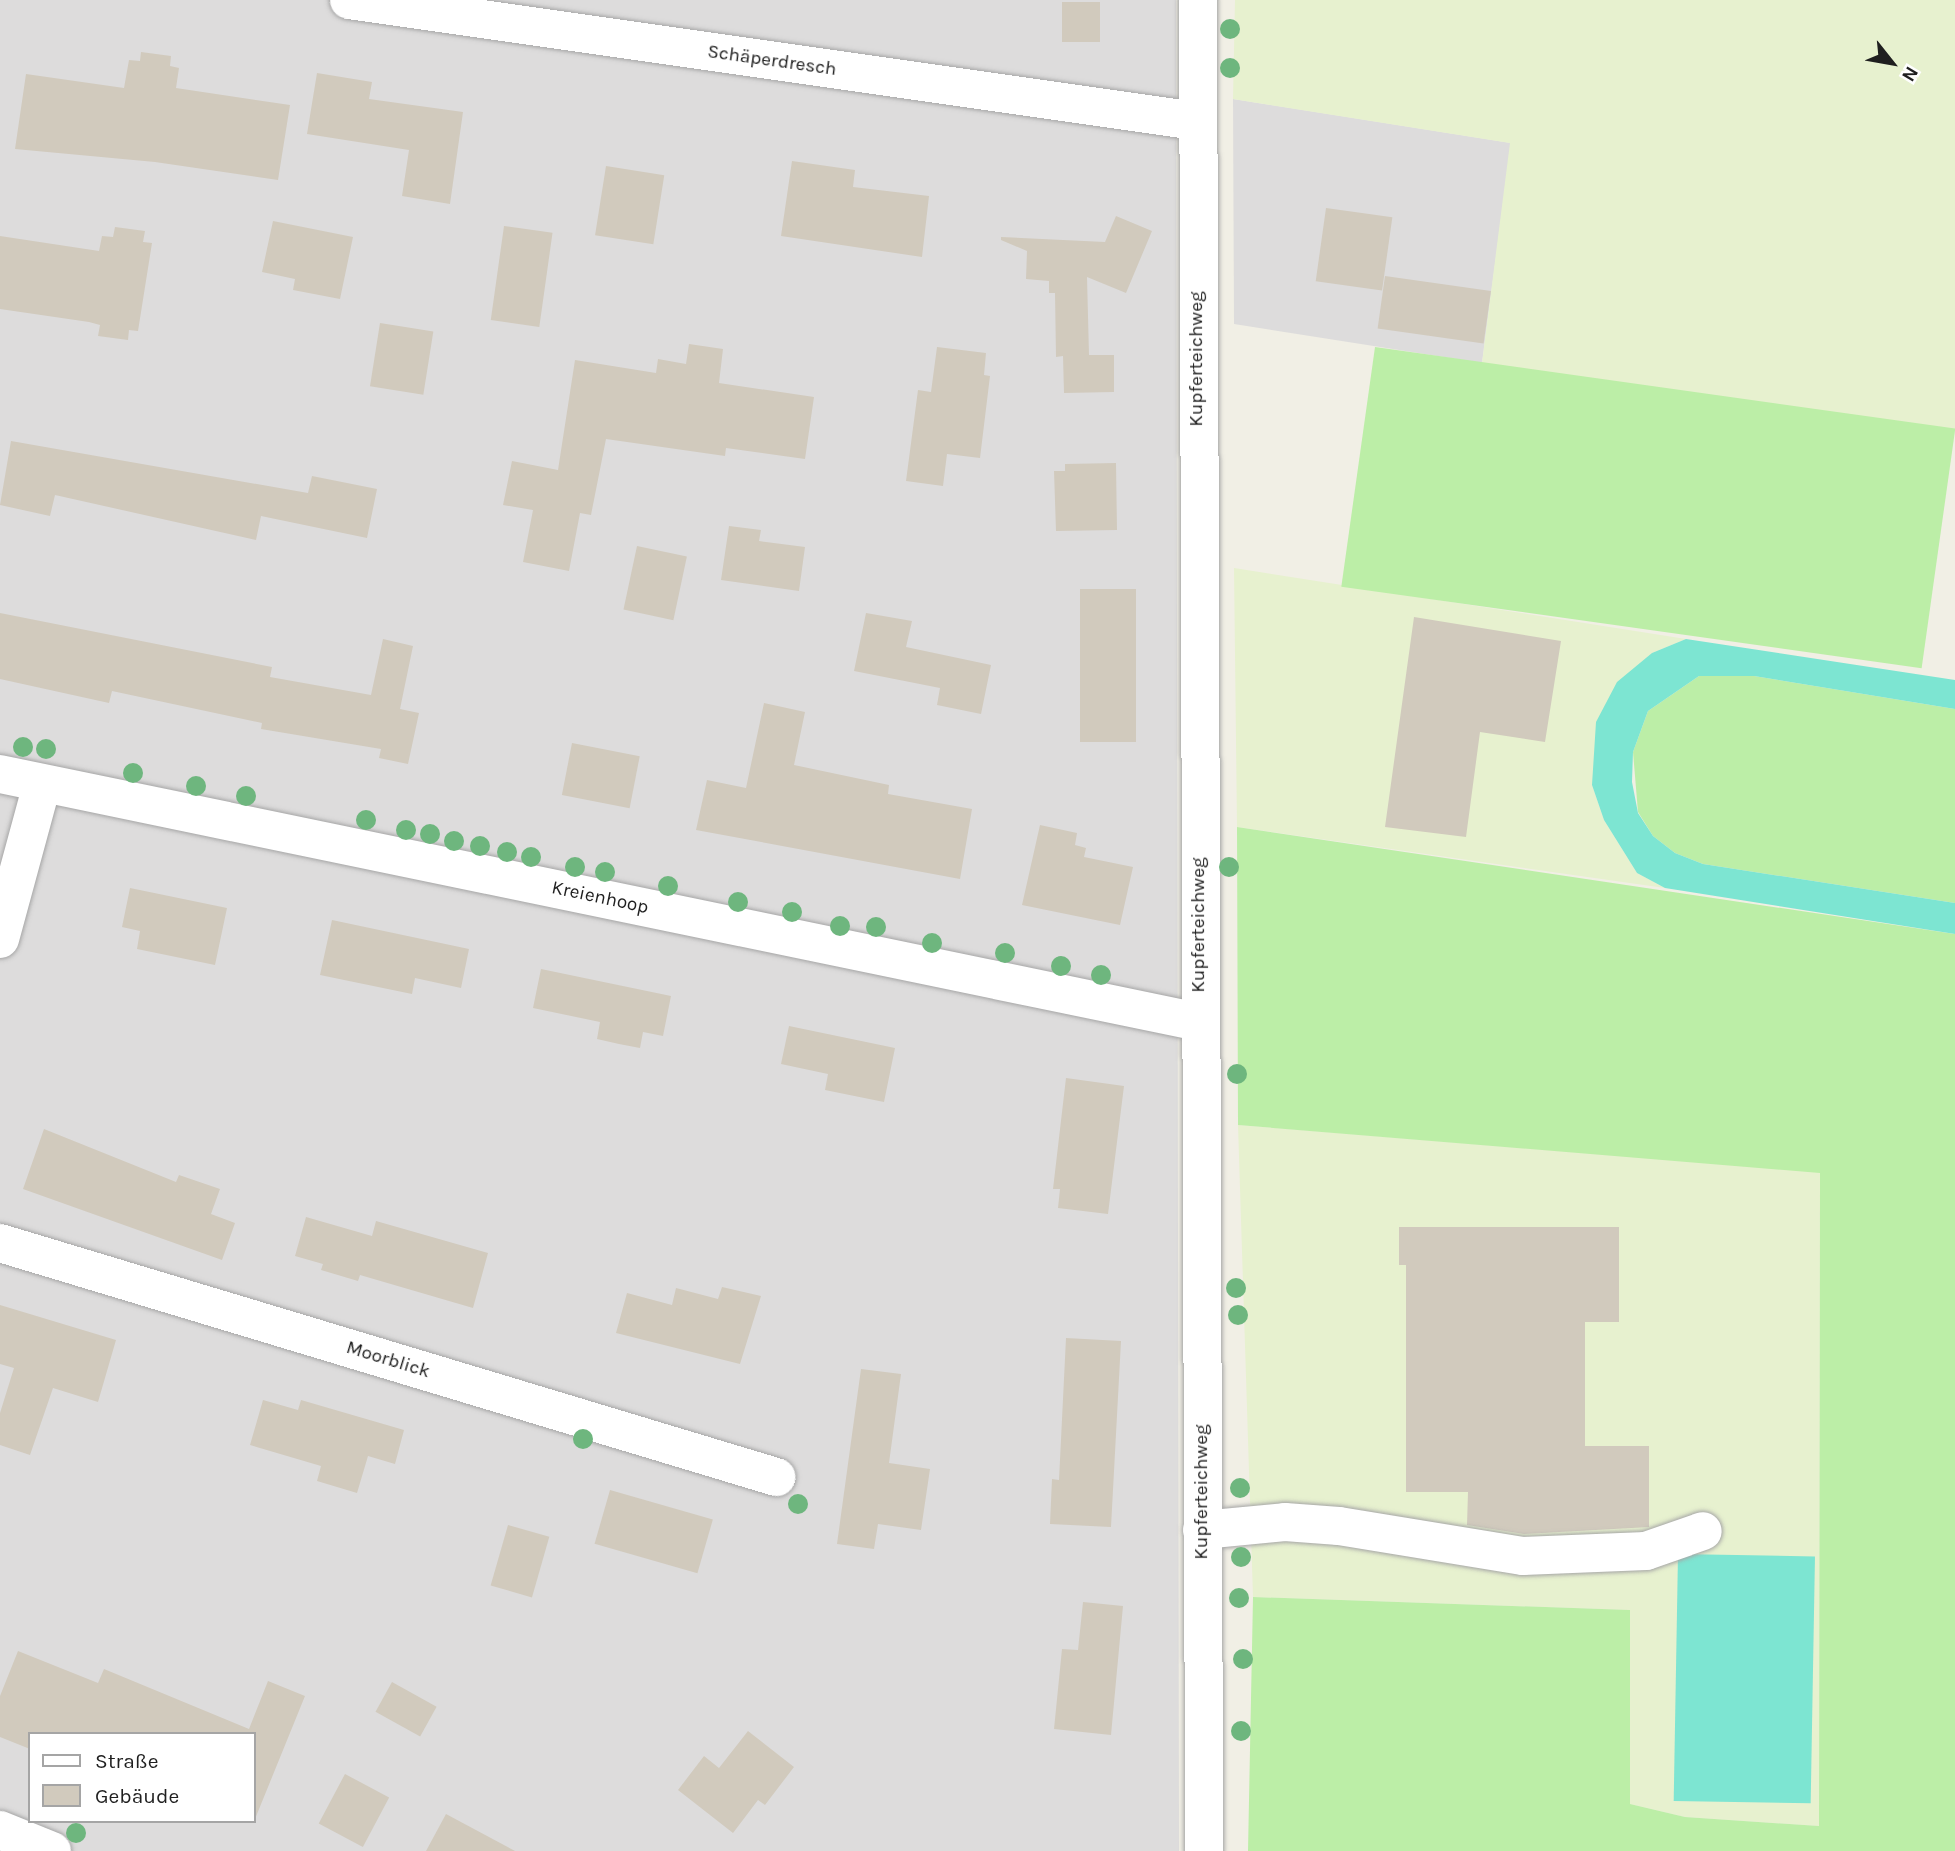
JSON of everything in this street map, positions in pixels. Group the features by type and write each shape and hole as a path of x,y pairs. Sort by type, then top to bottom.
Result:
{"street":[{"name":"Schäperdresch","path":"349,0 1196,121"},
{"name":"Kupferteichweg","path":"1198,0 1196,121 1204,1851"},
{"name":"Kreienhoop","path":"0,774 1199,1022"},
{"path":"0,939 42,784"},
{"name":"Moorblick","path":"0,1243 776,1477"},
{"path":"1202,1530 1285,1522 1339,1526 1523,1556 1647,1551 1703,1531"},
{"path":"0,1830 52,1851"}],"shaded area":[{"path":"0,0 1176,0 1179,1851 0,1851"},
{"path":"1233,99 1511,143 1482,363 1234,324"},
{"path":"1686,639 1955,680 1955,709 1754,676 1699,676 1648,711 1633,752 1632,782 1638,813 1653,836 1675,853 1703,864 1955,903 1955,934 1665,888 1637,873 1604,820 1592,785 1596,722 1617,682 1652,653"},
{"path":"1678,1554 1815,1556 1811,1803 1674,1801"}],"green space":[{"path":"1235,0 1955,0 1955,431 1482,363 1510,143 1233,99"},
{"path":"1375,347 1955,429 1922,668 1341,587"},
{"path":"1234,568 1686,639 1652,653 1592,785 1604,820 1637,873 1665,888 1237,827"},
{"path":"1699,676 1754,676 1955,709 1955,903 1703,864 1675,853 1653,836 1638,812 1633,752 1648,711"},
{"path":"1237,827 1955,934 1955,1851 1248,1851 1253,1597 1630,1610 1630,1804 1685,1817 1819,1826 1820,1173 1238,1125"},
{"path":"1238,1125 1820,1172 1819,1826 1685,1817 1630,1804 1630,1610 1253,1597"}],"building":[{"path":"1062,2 1100,2 1100,42 1062,42"},
{"path":"141,52 171,56 170,66 179,68 176,88 290,105 278,180 155,162 15,149 26,74 124,88 129,60 140,61"},
{"path":"317,73 372,82 369,99 463,112 450,204 402,196 409,150 307,134"},
{"path":"792,161 855,170 853,187 929,196 922,257 781,236"},
{"path":"606,166 664,175 653,244 595,235"},
{"path":"1326,208 1392,217 1382,291 1316,281"},
{"path":"1116,216 1152,231 1126,293 1087,277 1089,355 1114,355 1114,392 1064,393 1063,356 1056,357 1055,293 1049,293 1049,281 1026,279 1027,251 1001,240 1001,237 1105,242"},
{"path":"273,221 353,237 340,299 293,290 295,279 262,272"},
{"path":"504,226 553,233 539,327 491,320"},
{"path":"115,227 145,231 143,242 152,243 138,331 129,330 128,340 98,336 100,325 89,322 0,309 0,236 99,251 102,236 113,237"},
{"path":"1385,276 1491,291 1484,343 1378,328"},
{"path":"380,323 433,331 423,395 370,386"},
{"path":"689,344 723,349 719,383 814,397 805,459 726,448 725,456 606,439 591,515 580,513 569,571 523,562 533,510 503,505 512,461 558,470 575,360 656,373 658,359 686,364"},
{"path":"937,347 986,353 984,375 990,376 980,458 947,454 943,486 906,481 918,390 931,392"},
{"path":"11,441 308,493 312,476 377,489 367,538 261,516 256,540 55,495 50,516 0,505"},
{"path":"1116,463 1117,530 1056,531 1054,471 1065,471 1065,464"},
{"path":"729,526 761,530 759,541 805,547 799,591 721,580"},
{"path":"637,546 687,557 673,620 623,610"},
{"path":"1080,589 1136,589 1136,742 1080,742"},
{"path":"0,613 272,667 270,677 371,695 383,639 413,646 400,709 419,713 408,764 379,758 381,749 261,729 262,723 112,691 109,703 0,679"},
{"path":"866,613 912,621 906,647 991,665 981,714 937,705 940,688 854,671"},
{"path":"1414,617 1561,641 1545,742 1480,732 1466,837 1385,827"},
{"path":"764,703 805,712 794,765 889,785 888,794 972,809 960,879 696,830 707,780 746,788"},
{"path":"572,743 640,756 630,808 562,795"},
{"path":"1040,825 1077,833 1075,845 1086,848 1084,857 1133,867 1120,925 1022,905"},
{"path":"130,888 227,908 215,965 137,949 140,931 122,927"},
{"path":"332,920 469,949 461,988 415,978 412,994 320,975"},
{"path":"541,969 671,996 663,1036 643,1032 640,1048 619,1044 597,1039 600,1022 533,1008"},
{"path":"789,1026 895,1048 884,1102 825,1090 828,1074 781,1064"},
{"path":"1066,1078 1124,1086 1108,1214 1058,1208 1060,1189 1053,1189"},
{"path":"44,1129 176,1182 179,1175 220,1189 211,1214 235,1223 222,1260 23,1189"},
{"path":"306,1217 372,1236 376,1221 488,1253 473,1308 360,1275 358,1281 321,1270 323,1264 295,1256"},
{"path":"1399,1227 1619,1227 1619,1322 1585,1322 1585,1446 1649,1446 1649,1527 1524,1534 1467,1525 1468,1492 1406,1492 1406,1265 1399,1265"},
{"path":"722,1287 761,1296 740,1364 616,1333 627,1293 672,1305 676,1288 718,1299"},
{"path":"0,1305 116,1340 98,1402 53,1388 30,1455 0,1445 0,1413 14,1368 0,1364"},
{"path":"1066,1338 1121,1341 1111,1527 1050,1524 1052,1479 1059,1480"},
{"path":"861,1369 901,1374 889,1463 930,1469 921,1530 878,1524 874,1549 837,1544"},
{"path":"263,1400 298,1410 301,1400 404,1430 395,1464 368,1456 357,1493 317,1481 321,1466 250,1445"},
{"path":"610,1490 713,1519 697,1573 595,1544"},
{"path":"508,1525 549,1537 532,1597 491,1586"},
{"path":"1083,1602 1123,1606 1111,1735 1054,1729 1062,1649 1078,1650"},
{"path":"18,1651 98,1683 104,1669 249,1729 268,1681 305,1696 256,1817 256,1732 28,1732 28,1748 0,1737 0,1696"},
{"path":"392,1682 437,1707 420,1736 376,1712"},
{"path":"748,1731 794,1767 765,1805 758,1800 733,1833 678,1790 704,1756 719,1768"},
{"path":"345,1774 389,1797 363,1847 319,1823"},
{"path":"446,1814 515,1851 426,1851"}]}
